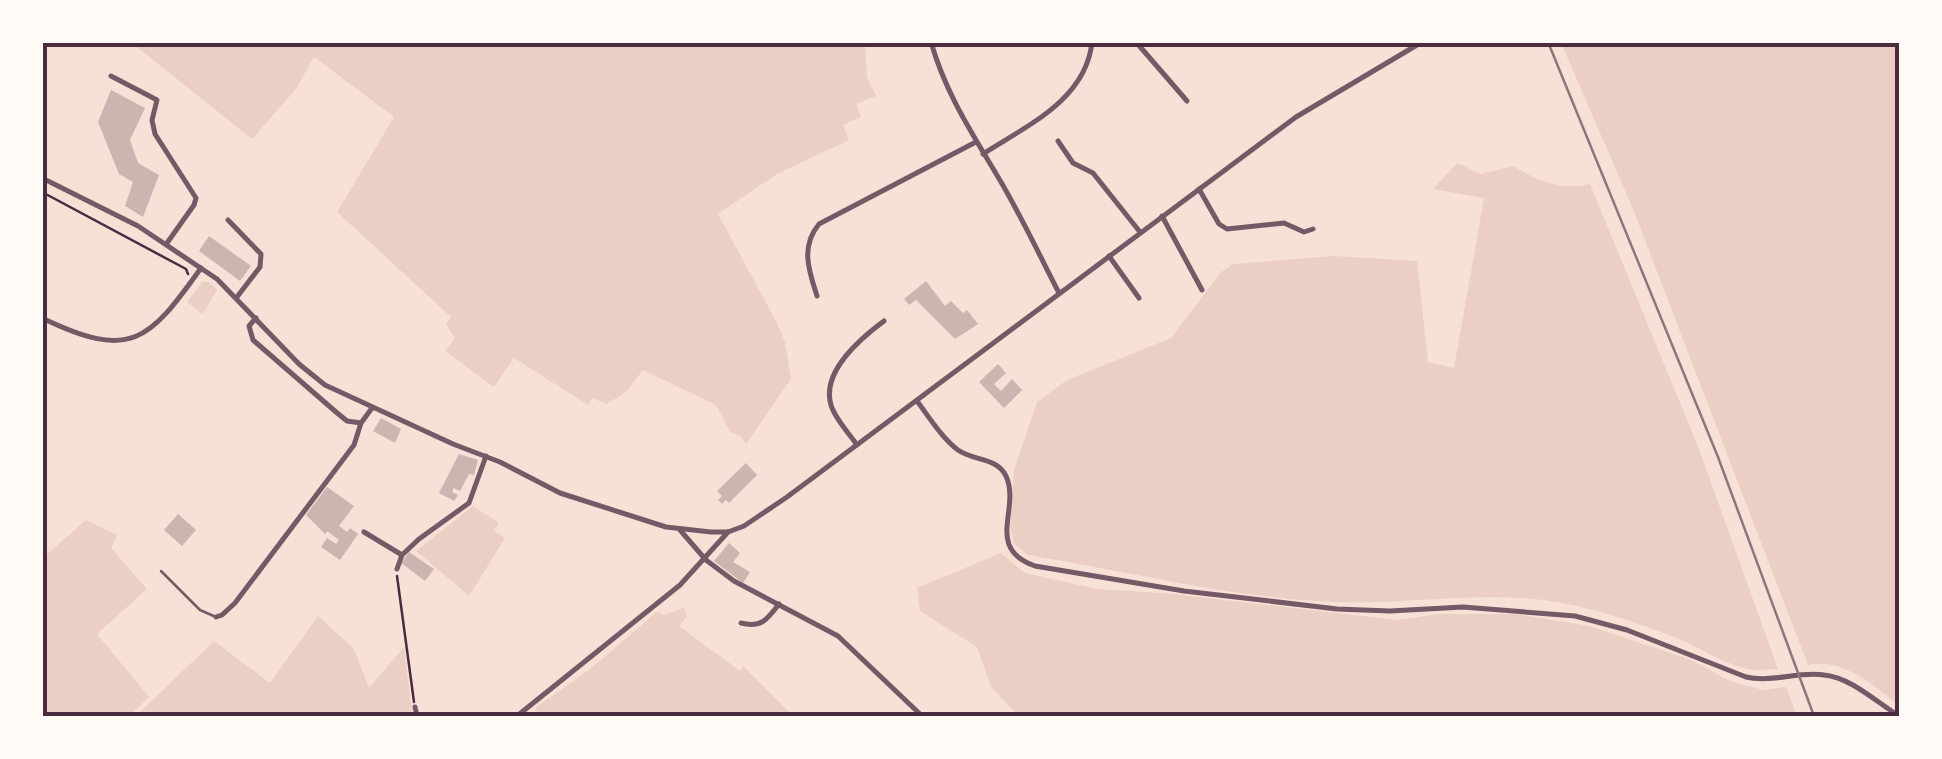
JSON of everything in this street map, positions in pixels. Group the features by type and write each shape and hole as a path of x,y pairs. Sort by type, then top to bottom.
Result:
{"street":[{"path":"931,42 943,80 975,143 1006,190 1060,293"},
{"path":"982,155 1034,122 1071,92 1082,75 1092,42"},
{"path":"1136,42 1188,101"},
{"path":"42,178 167,243 237,297 308,372 331,388 574,499 680,530 728,532 753,521 858,445 1309,108 1422,42"},
{"path":"111,76 157,100 152,120 156,134 194,192 194,206 167,243"},
{"path":"1058,141 1073,163 1093,173 1140,232"},
{"path":"817,296 807,254 809,239 819,224 975,143"},
{"path":"1198,189 1227,229 1284,222 1304,232 1313,230"},
{"path":"1162,216 1202,290"},
{"path":"228,220 261,254 260,267 237,297"},
{"path":"1109,256 1139,298"},
{"path":"42,318 90,339 129,338 149,330 166,316 201,268"},
{"path":"256,318 249,326 253,340 336,412 348,421 361,423"},
{"path":"858,445 832,408 831,391 850,350 884,322"},
{"path":"917,401 960,450 994,463 1002,471 1009,494 1006,527 1010,548 1021,560 1042,568 1197,593 1337,609 1390,611 1463,606 1575,616 1638,634 1746,677 1764,680 1810,674 1831,676 1899,716"},
{"path":"216,617 232,607 354,445 361,423 372,408"},
{"path":"397,569 402,555 419,539 469,503 486,456"},
{"path":"680,530 706,560 734,582 838,636 922,716"},
{"path":"364,532 402,555"},
{"path":"517,716 635,624 706,560 728,532"},
{"path":"741,623 763,623 779,604"},
{"path":"415,707 417,716"}],"lane":[{"path":"161,571 200,610 216,617"}],"path":[{"path":"42,192 186,269 186,282"},
{"path":"397,569 415,707"}],"shaded area":[{"path":"132,43 865,43 867,77 876,96 856,104 861,117 843,125 849,140 777,174 718,214 777,323 785,342 791,379 746,444 730,432 716,405 643,370 626,392 607,404 592,398 588,405 514,358 494,387 445,351 455,338 446,324 451,317 337,212 394,117 314,57 296,89 252,139"},
{"path":"1561,43 1899,43 1899,706 1846,669 1808,665 1633,209"},
{"path":"1457,163 1481,174 1513,166 1550,183 1590,184 1699,449 1778,669 1737,666 1644,626 1562,603 1506,597 1296,600 1028,555 1014,543 1010,527 1014,470 1037,402 1067,380 1171,338 1220,273 1233,264 1334,256 1417,261 1428,362 1454,368 1484,198 1433,189"},
{"path":"202,282 209,282 217,290 203,314 187,302"},
{"path":"473,506 499,523 494,531 505,538 469,596 416,551"},
{"path":"86,520 117,535 111,548 147,589 97,634 149,697 129,716 43,716 43,558"},
{"path":"1001,553 1025,573 1097,589 1397,620 1438,614 1515,614 1589,626 1689,659 1730,681 1763,690 1786,687 1797,716 1019,716 991,687 977,647 920,611 917,588"},
{"path":"684,608 687,617 679,626 740,671 743,666 793,716 542,716 535,708 589,670 658,611 664,615"},
{"path":"318,616 354,649 369,688 404,647 412,712 409,716 136,716 214,641 270,683"}],"building":[{"path":"111,90 145,108 130,140 138,163 159,175 143,217 125,206 133,182 119,174 98,122"},
{"path":"209,236 251,266 240,281 199,251"},
{"path":"926,281 945,306 951,301 963,313 967,310 978,324 955,339 916,300 909,305 904,299"},
{"path":"998,364 1006,373 994,384 1001,391 1012,379 1022,390 1004,408 979,382"},
{"path":"381,418 401,429 395,443 373,431"},
{"path":"459,454 478,460 474,475 469,474 460,491 454,488 452,492 458,495 454,501 439,493"},
{"path":"746,463 757,475 729,503 726,500 722,504 717,491"},
{"path":"327,487 354,506 339,526 358,534 340,560 321,547 327,538 336,544 339,540 327,531 325,534 306,515"},
{"path":"178,514 196,530 182,546 164,530"},
{"path":"729,543 740,553 733,562 750,572 743,583 714,561"},
{"path":"409,552 434,569 425,581 401,563"}],"railway":[{"path":"1548,42 1718,457 1814,716"}]}
